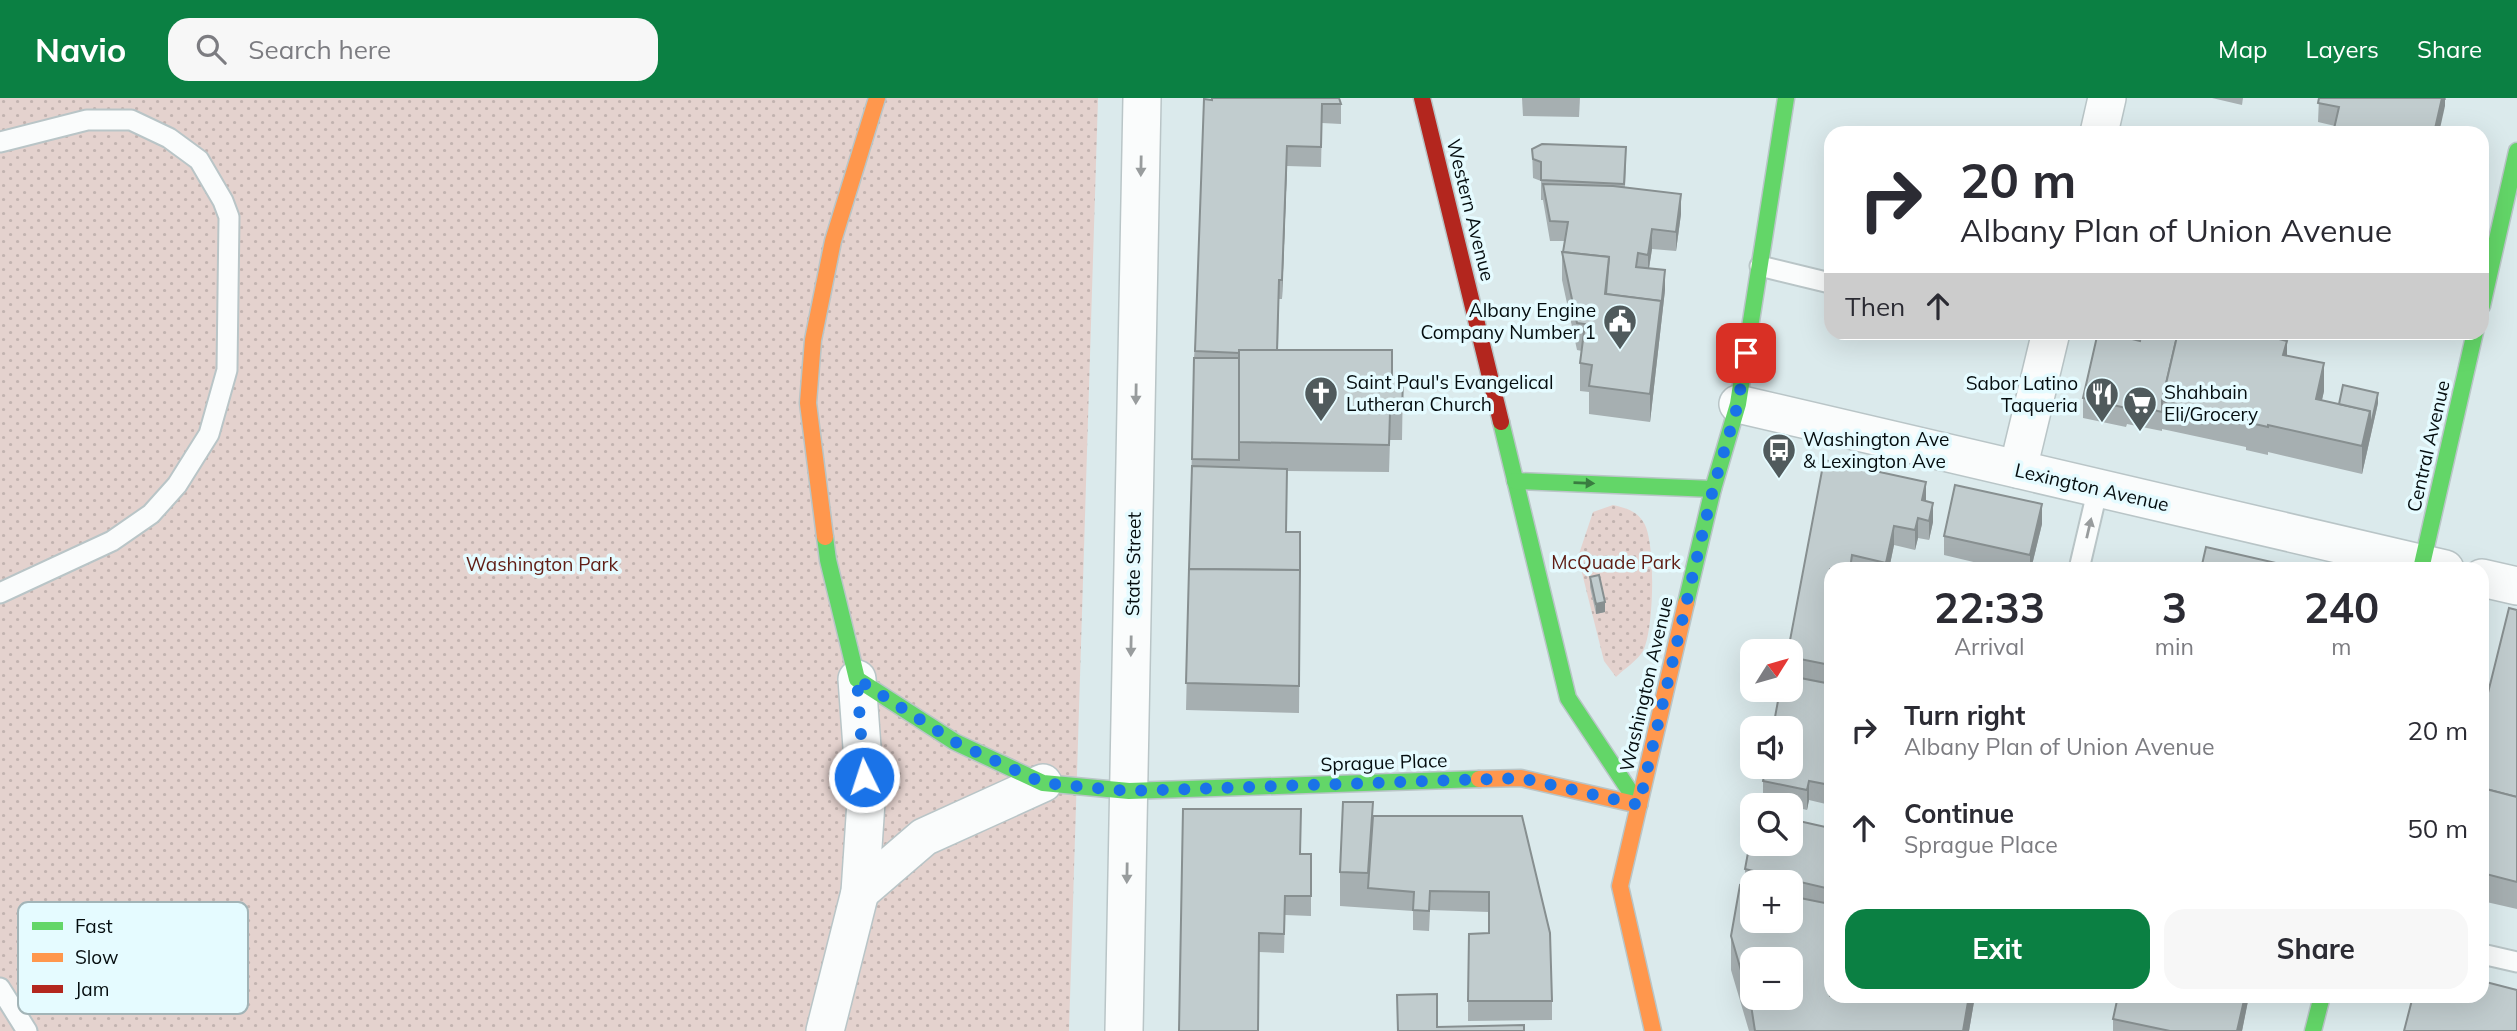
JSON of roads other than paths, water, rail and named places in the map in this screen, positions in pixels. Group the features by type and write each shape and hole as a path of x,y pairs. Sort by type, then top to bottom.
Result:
{"street":[{"path":"825,1031 860,892 866,802 857,679 828,559 808,402 813,340 833,241 877,98"},
{"name":"State Street","path":"1124,1031 1142,98"},
{"name":"Western Avenue","path":"1422,98 1568,698 1639,805"},
{"name":"Washington Avenue","path":"1653,1031 1620,886 1713,489 1738,404 1786,98"},
{"path":"2101,126 2107,98"},
{"path":"2489,275 2517,151"},
{"path":"2018,469 2043,340"},
{"name":"Central Avenue","path":"2431,562 2473,340"},
{"name":"Lexington Avenue","path":"1738,404 2409,562"},
{"path":"1516,481 1713,489"},
{"path":"2489,580 2517,586"},
{"name":"Sprague Place","path":"857,679 955,742 1043,783 1129,791 1521,778 1639,805"},
{"path":"860,892 924,837 1043,783"},
{"path":"2313,1031 2320,1003"}],"lane":[{"path":"0,142 87,120 131,120 169,138 200,160 229,217 227,370 209,434 177,485 151,514 112,541 0,593"},
{"path":"1760,265 1824,281"},
{"path":"2081,562 2098,488"},
{"path":"2489,956 2517,962"},
{"path":"0,988 27,1031"}],"place":[{"name":"Albany Engine Company Number 1","path":"1620,351"},
{"name":"Saint Paul's Evangelical Lutheran Church","path":"1321,423"},
{"name":"Sabor Latino Taqueria","path":"2102,424"},
{"name":"Shahbain Eli/Grocery","path":"2140,433"},
{"name":"Washington Ave & Lexington Ave","path":"1779,480"}],"park label":[{"name":"McQuade Park","path":"1616,562"},
{"name":"Washington Park","path":"542,564"}]}
